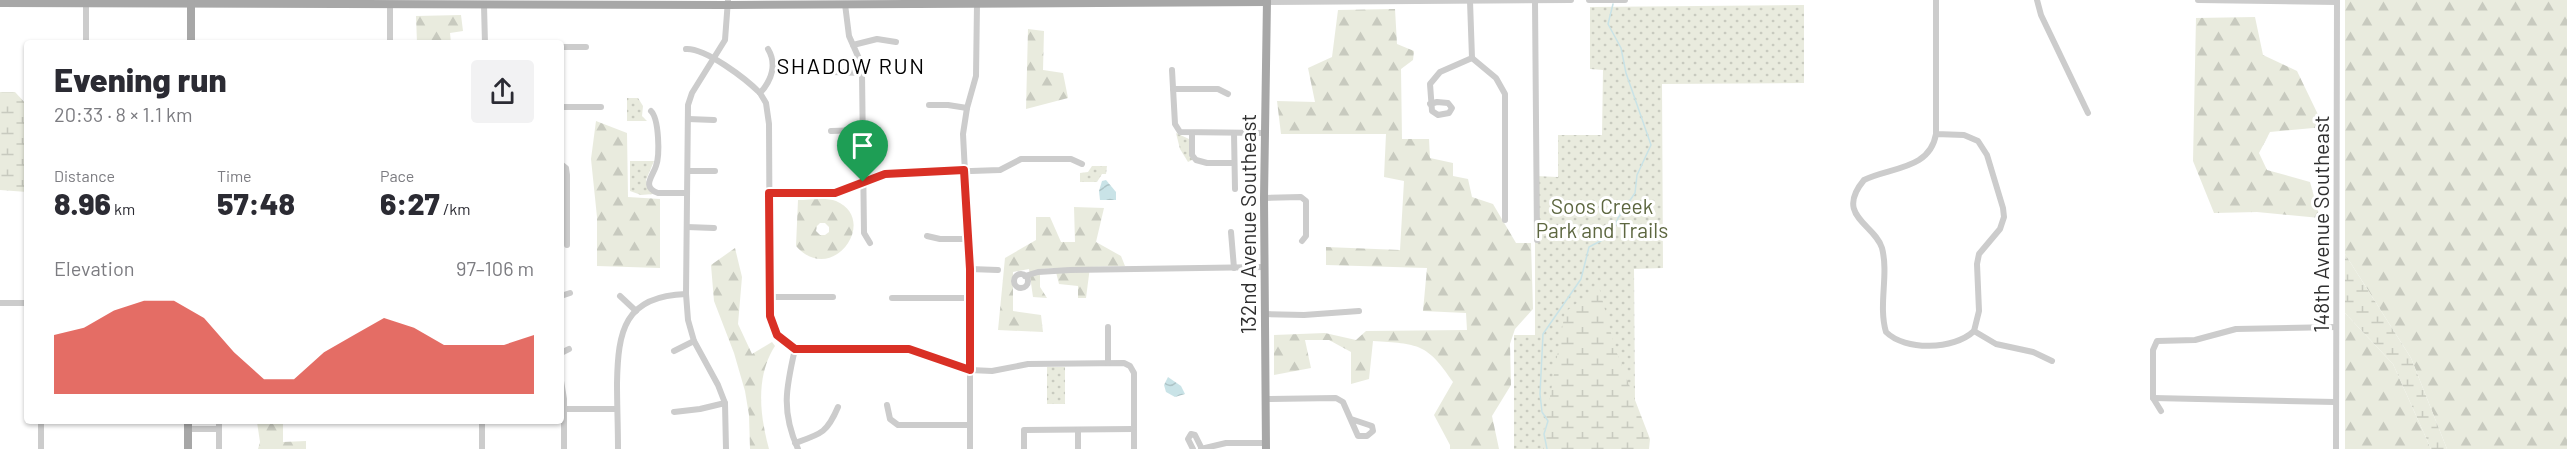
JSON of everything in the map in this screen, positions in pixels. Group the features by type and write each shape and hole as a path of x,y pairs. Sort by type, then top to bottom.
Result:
{"main road":[{"path":"0,3 390,4 461,2 484,5 563,2 976,4 1267,1"},
{"name":"132nd Avenue Southeast","path":"1266,446 1264,198 1267,1"},
{"path":"190,40 191,4"},
{"path":"188,425 188,449"}],"street":[{"path":"1267,1 1571,0"},
{"path":"1589,0 1625,0"},
{"path":"1936,0 1936,134 1932,148 1922,159 1864,180 1855,196 1857,217 1875,236 1882,250 1886,332 1892,338 1924,344 1961,340 1974,332 1979,311 1978,259 2003,223 2003,208 1987,155 1978,141 1964,135 1936,134"},
{"path":"2037,0 2088,113"},
{"path":"2198,0 2337,1"},
{"path":"1470,1 1473,58 1496,78 1504,94 1505,220"},
{"path":"1534,1 1537,240"},
{"name":"148th Avenue Southeast","path":"2336,449 2337,1"},
{"path":"726,449 725,403 718,384 694,341 688,321 686,294 690,97 725,40 728,2"},
{"path":"86,4 86,40"},
{"path":"390,4 390,40"},
{"path":"845,4 849,36 861,63 864,130 864,233 870,243"},
{"path":"970,449 970,269 963,134 976,76 976,4"},
{"path":"484,5 485,40"},
{"path":"853,45 877,39 896,42"},
{"path":"564,46 586,47"},
{"path":"686,49 698,51 714,59 760,93 766,104 770,124 769,297 772,326 783,341 795,349 909,349 970,370 992,371 1028,364 1124,363 1130,366 1134,373 1134,449"},
{"path":"760,93 769,83 772,74 772,58 768,49"},
{"path":"1430,104 1430,87 1435,76 1473,58"},
{"path":"1172,70 1175,124 1178,130 1192,134 1265,133"},
{"path":"833,72 862,73"},
{"path":"1173,89 1218,89 1228,94"},
{"path":"929,105 967,108"},
{"path":"564,107 601,107"},
{"path":"651,111 657,120 656,167 649,182 652,190 658,193 687,193"},
{"path":"688,119 714,120"},
{"path":"831,131 864,130"},
{"path":"1192,134 1192,155 1196,160 1207,163 1234,163"},
{"path":"1234,134 1235,189"},
{"path":"769,193 835,193 885,174 1000,170 1021,159 1071,159 1082,164"},
{"path":"688,171 715,171"},
{"path":"564,186 567,245"},
{"path":"1264,198 1301,197 1306,201 1305,236 1302,241"},
{"path":"687,227 714,228"},
{"path":"1231,232 1234,268"},
{"path":"927,236 940,239 968,239"},
{"path":"1025,276 1038,272 1070,270 1265,267"},
{"path":"970,269 998,270"},
{"path":"564,295 570,293"},
{"path":"618,449 619,341 624,327 636,311 655,298 686,294"},
{"path":"620,296 636,311"},
{"path":"769,297 833,297"},
{"path":"892,298 970,298"},
{"path":"0,303 24,303"},
{"path":"1265,314 1304,315 1359,311"},
{"path":"1108,327 1108,363"},
{"path":"2162,411 2153,398 2153,350 2157,341 2195,340 2236,329 2336,327"},
{"path":"1974,332 1996,344 2033,352 2052,361"},
{"path":"674,351 694,341"},
{"path":"564,351 569,349"},
{"path":"795,349 785,400 788,425 796,446 822,434 829,428 838,407"},
{"path":"1266,399 1336,398 1343,402 1351,419"},
{"path":"2153,398 2336,402"},
{"path":"674,412 725,403"},
{"path":"887,405 890,419 898,425 970,425"},
{"path":"564,412 617,408"},
{"path":"41,424 41,449"},
{"path":"219,424 219,449"},
{"path":"482,424 482,449"},
{"path":"563,424 564,449"},
{"path":"188,425 219,429"},
{"path":"1024,449 1024,430 1134,429"},
{"path":"1078,430 1078,449"},
{"path":"1193,449 1188,439 1191,434 1195,435 1201,449 1226,442 1266,446"}],"green space":[{"path":"2345,0 2567,0 2567,449 2447,449 2411,358 2345,254"},
{"name":"Soos Creek Park and Trails","path":"1804,5 1804,83 1662,84 1663,268 1634,269 1635,401 1575,449 1514,449 1514,335 1535,335 1535,176 1558,177 1558,135 1602,135 1603,70 1590,69 1590,7"},
{"path":"1395,9 1397,44 1414,51 1413,60 1401,69 1402,139 1429,139 1430,158 1453,163 1453,176 1468,179 1472,197 1493,204 1516,243 1531,243 1533,309 1515,329 1510,344 1511,385 1492,416 1499,449 1450,449 1434,415 1453,382 1436,360 1420,348 1411,345 1373,341 1369,379 1351,384 1351,352 1329,340 1305,340 1311,368 1274,375 1274,335 1325,333 1356,340 1366,331 1467,330 1466,313 1423,311 1427,268 1326,265 1326,247 1400,250 1404,181 1384,177 1386,134 1281,134 1277,101 1315,102 1308,68 1332,57 1338,10"},
{"path":"461,15 463,31 450,33 451,40 417,40 416,16"},
{"path":"2255,17 2263,55 2297,71 2324,127 2270,132 2259,153 2267,170 2310,182 2320,218 2257,212 2214,213 2193,161 2196,18"},
{"path":"1028,29 1044,31 1043,70 1063,73 1068,98 1026,109"},
{"path":"0,92 15,92 24,102 24,192 0,190"},
{"path":"627,98 638,98 643,106 642,116 647,121 627,121"},
{"path":"596,121 627,133 628,197 660,199 660,268 597,266 597,217 591,159"},
{"path":"1176,133 1189,139 1192,160 1188,162 1180,149"},
{"path":"630,161 654,161 646,180 653,194 641,195 630,191"},
{"path":"1092,166 1107,166 1106,174 1102,174 1097,182 1080,182 1080,173 1088,172"},
{"path":"798,200 832,200 848,210 853,222 852,234 846,246 836,255 824,259 810,257 796,246","holes":["825,223 829,227 829,232 820,235 816,231 817,226"]},
{"path":"1074,207 1104,208 1096,242 1121,256 1125,266 1090,267 1086,298 1078,298 1078,286 1059,284 1055,268 1040,269 1040,287 1047,298 1033,297 1029,269 1013,272 1013,311 1041,315 1043,332 998,330 1005,258 1036,240 1036,217 1050,217 1061,242 1075,242"},
{"path":"735,248 742,277 738,324 752,354 772,342 775,346 764,371 761,397 763,423 769,449 750,449 749,415 745,391 734,353 714,301 711,265"},
{"path":"2345,254 2411,358 2447,449 2431,449 2393,364 2345,313"},
{"path":"1599,287 1615,348 1650,439 1649,449 1543,449 1543,436 1565,312"},
{"path":"2345,313 2393,364 2431,449 2345,449"},
{"path":"1047,367 1065,367 1065,404 1047,404"},
{"path":"257,424 283,424 283,442 306,441 306,449 258,449 260,442"}],"water":[{"path":"1106,180 1116,192 1116,200 1100,200 1099,191 1102,181"},
{"path":"1168,377 1181,386 1185,394 1175,397 1166,392 1164,385"}],"waterway":[{"path":"1547,449 1544,434 1548,421 1542,412 1540,394 1543,334 1581,279 1589,247 1612,235 1618,218 1635,193 1637,175 1651,145 1626,73 1621,48 1608,24 1613,4"}],"district":[{"name":"SHADOW RUN","path":"851,65"}],"route":[{"path":"964,170 970,269 970,370 909,349 795,349 777,335 770,316 769,193 835,193 863,182 885,174 964,170"}]}
